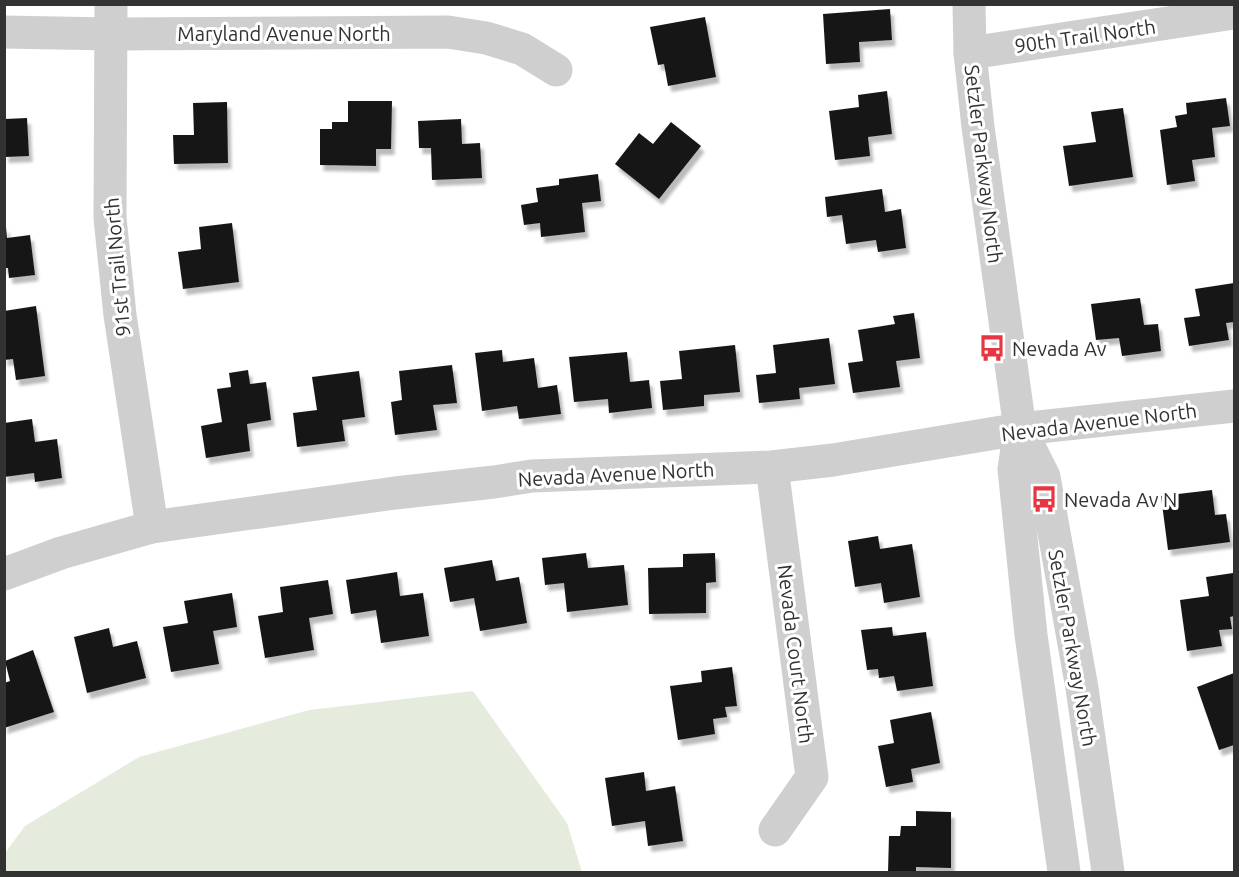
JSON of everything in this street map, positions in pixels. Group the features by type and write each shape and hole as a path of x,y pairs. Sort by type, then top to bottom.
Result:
{"street":[{"name":"Setzler Parkway North","path":"969,4 970,53 986,189 1020,429 1014,469 1031,635 1064,873"},
{"name":"90th Trail North","path":"970,53 1234,13"},
{"name":"Maryland Avenue North","path":"4,32 111,19 448,32 486,38 522,50 556,70"},
{"name":"91st Trail North","path":"111,19 110,218 120,315 152,527"},
{"name":"Nevada Avenue North","path":"4,574 61,553 152,527 395,493 532,476 772,467 833,460 1020,429 1234,406"},
{"name":"Setzler Parkway North","path":"1020,429 1044,477 1082,688 1108,873"},
{"name":"Nevada Court North","path":"772,467 812,777 775,830"}],"shaded area":[{"path":"473,691 567,823 582,872 5,872 5,853 25,826 139,757 309,710"}],"building":[{"path":"890,9 892,40 859,42 860,62 826,64 823,14"},
{"path":"705,17 716,77 668,86 664,64 658,65 650,27"},
{"path":"887,91 892,134 868,137 870,156 835,160 829,111 859,107 858,95"},
{"path":"1226,98 1230,126 1212,128 1215,157 1192,160 1195,181 1167,185 1160,130 1177,127 1175,116 1187,114 1186,103"},
{"path":"348,101 392,101 391,149 376,149 376,166 320,165 320,129 332,129 332,122 348,122"},
{"path":"227,102 228,163 174,164 173,135 194,135 193,103"},
{"path":"1123,108 1133,177 1069,186 1063,146 1096,142 1091,112"},
{"path":"27,118 29,156 5,157 5,119"},
{"path":"461,119 462,144 480,143 482,178 432,180 431,148 419,148 418,121"},
{"path":"671,122 701,146 659,199 615,164 639,133 653,144"},
{"path":"598,174 601,201 582,203 585,232 541,237 540,223 524,225 521,205 538,202 536,188 559,185 559,179"},
{"path":"882,189 885,212 901,209 906,248 878,252 876,240 846,244 842,215 827,217 825,197"},
{"path":"232,223 239,282 183,289 178,252 201,249 199,227"},
{"path":"4,227 6,227 7,238 30,235 35,275 9,278 8,268 4,268"},
{"path":"1234,283 1234,322 1226,323 1229,340 1189,346 1184,318 1200,316 1195,289"},
{"path":"1140,298 1144,325 1158,324 1161,351 1122,356 1119,338 1096,340 1091,304"},
{"path":"36,306 45,376 16,380 13,359 4,360 4,311"},
{"path":"914,313 920,358 896,361 900,387 853,393 848,363 863,361 858,330 895,324 893,316"},
{"path":"829,338 835,384 799,388 800,399 759,403 756,375 776,373 773,345"},
{"path":"735,345 740,392 704,395 704,406 663,410 660,381 682,379 679,351"},
{"path":"502,350 503,362 534,358 538,388 557,385 561,414 519,419 517,406 482,411 475,353"},
{"path":"627,352 630,382 649,380 652,408 609,413 608,399 574,402 569,357"},
{"path":"452,365 457,403 433,405 437,430 395,435 391,402 402,400 399,371"},
{"path":"248,370 250,384 266,382 271,420 247,424 250,451 206,458 201,426 222,422 217,389 231,387 229,373"},
{"path":"359,371 365,417 342,420 345,441 297,447 293,413 317,410 312,377"},
{"path":"32,419 35,442 57,439 62,478 35,482 34,473 4,477 4,423"},
{"path":"1212,490 1215,515 1226,514 1230,542 1168,550 1161,496"},
{"path":"878,536 880,549 912,544 920,597 884,603 881,583 855,587 848,541"},
{"path":"586,553 588,568 624,565 628,605 567,612 564,583 545,585 542,558"},
{"path":"715,553 716,582 706,583 706,613 649,614 648,568 683,567 683,554"},
{"path":"492,560 496,581 519,577 527,623 480,631 474,598 450,602 444,568"},
{"path":"397,572 400,596 423,593 429,636 381,643 376,610 351,614 346,580"},
{"path":"1233,573 1234,616 1230,617 1232,629 1219,630 1222,646 1187,651 1180,600 1209,596 1206,577"},
{"path":"328,580 333,614 309,618 314,650 265,658 258,616 283,612 280,587"},
{"path":"232,593 237,627 213,631 219,664 171,672 163,627 188,623 184,601"},
{"path":"892,627 893,636 926,632 933,686 897,691 894,676 879,678 878,669 867,670 861,630"},
{"path":"109,628 113,647 137,641 146,678 87,693 74,637"},
{"path":"33,650 54,712 4,728 4,683 10,681 5,661"},
{"path":"732,667 737,706 725,707 727,717 713,719 715,734 678,740 670,686 702,682 701,671"},
{"path":"1234,673 1234,745 1219,750 1197,687"},
{"path":"931,712 940,763 911,769 913,782 886,787 878,746 894,743 890,720"},
{"path":"644,772 646,791 675,786 683,841 648,846 645,821 612,826 605,778"},
{"path":"916,811 951,812 951,868 916,867 916,872 888,872 889,836 900,836 901,826 916,826"}],"place":[{"name":"Nevada Av","path":"992,348"},
{"name":"Nevada Av N","path":"1044,499"}]}
